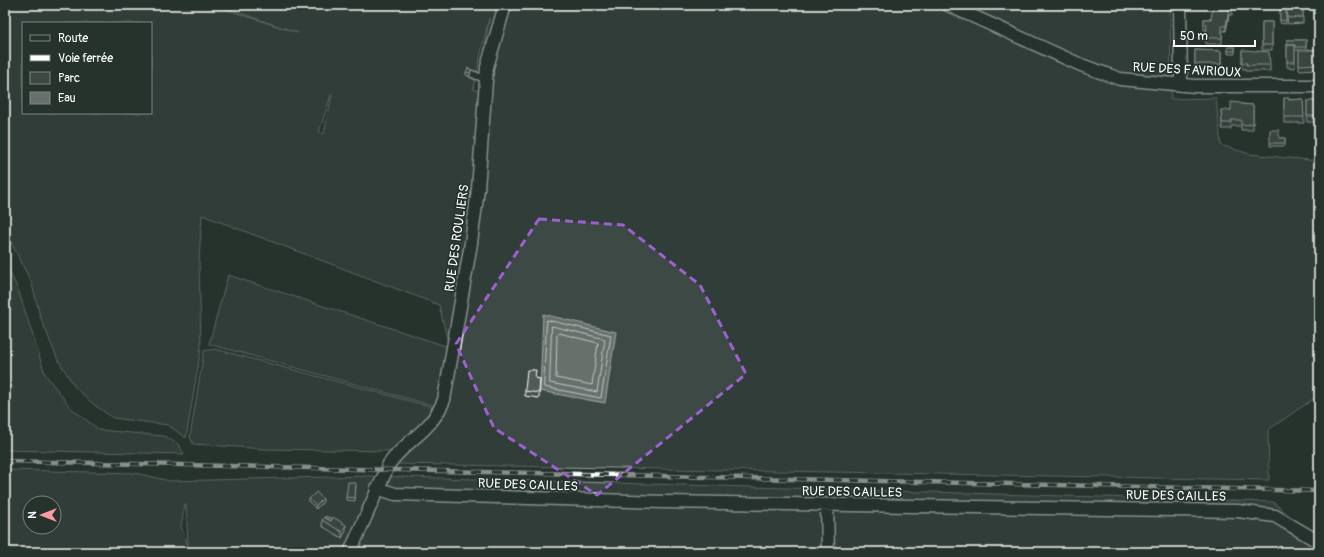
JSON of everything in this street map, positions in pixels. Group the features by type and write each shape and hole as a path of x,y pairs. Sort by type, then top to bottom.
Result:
{"street":[{"name":"RUE DES ROULIERS","path":"350,552 377,488 395,456 429,426 439,412 448,388 478,189 486,79 493,42 505,5"},
{"name":"RUE DES FAVRIOUX","path":"948,5 1081,65 1120,79 1181,84 1319,86"},
{"path":"1180,5 1181,84"},
{"name":"RUE DES CAILLES","path":"377,488 395,494 827,505 1238,511 1275,516 1319,542"},
{"path":"827,505 828,552"}],"lane":[{"path":"472,74 486,79"}],"highlighted area":[{"path":"539,219 623,225 700,285 746,374 670,434 597,495 494,428 456,344"}],"green space":[{"path":"5,5 212,5 298,33 218,5 1170,5 1171,99 1216,98 1221,145 1249,154 1319,161 1319,395 1268,430 1269,480 396,464 435,406 209,344 228,275 449,347 439,305 202,215 199,260 201,348 186,438 168,425 113,418 93,404 75,387 57,358 40,316 32,284 5,230","holes":["489,18 479,91 473,89","332,95 324,134 319,132"]},
{"path":"5,262 19,292 45,374 70,407 99,430 164,436 178,444 184,454 5,450"},
{"path":"215,349 432,407 424,422 393,451 265,449 193,444 190,437 204,351"},
{"path":"5,470 135,473 170,481 369,476 1273,502 1319,540 1319,552 5,552","holes":["186,504 188,546 181,527"]}],"water":[{"path":"543,314 616,332 605,403 540,391"}],"building":[{"path":"1213,5 1232,5 1232,10 1229,9 1226,26 1222,26 1222,38 1206,38 1207,24 1204,24 1204,19 1211,19"},
{"path":"1280,6 1286,6 1286,21 1280,20"},
{"path":"1303,6 1303,17 1288,18 1286,7"},
{"path":"1262,22 1272,22 1272,45 1262,45"},
{"path":"1287,40 1306,40 1306,47 1287,45"},
{"path":"1287,45 1295,45 1295,62 1287,62"},
{"path":"1228,47 1235,47 1235,51 1228,51"},
{"path":"1195,50 1221,51 1221,64 1195,64"},
{"path":"1242,50 1269,52 1270,65 1246,65 1247,63 1242,63"},
{"path":"1299,50 1319,50 1319,64 1299,65"},
{"path":"468,68 471,69 470,73 466,72"},
{"path":"1284,98 1289,98 1289,100 1303,99 1304,117 1284,117"},
{"path":"1307,101 1319,101 1319,116 1307,116"},
{"path":"1231,102 1253,105 1253,124 1241,125 1241,120 1231,120 1231,123 1222,123 1221,110 1231,110"},
{"path":"1270,130 1279,130 1279,138 1285,138 1285,143 1270,143"},
{"path":"527,370 536,370 535,378 540,379 539,393 525,391"},
{"path":"348,482 356,483 355,498 346,497"},
{"path":"316,492 323,499 316,506 309,499"},
{"path":"326,516 332,519 331,521 325,518"},
{"path":"324,517 331,521 333,517 346,525 342,532 322,520"}],"railway":[{"path":"5,461 1319,491"}]}
